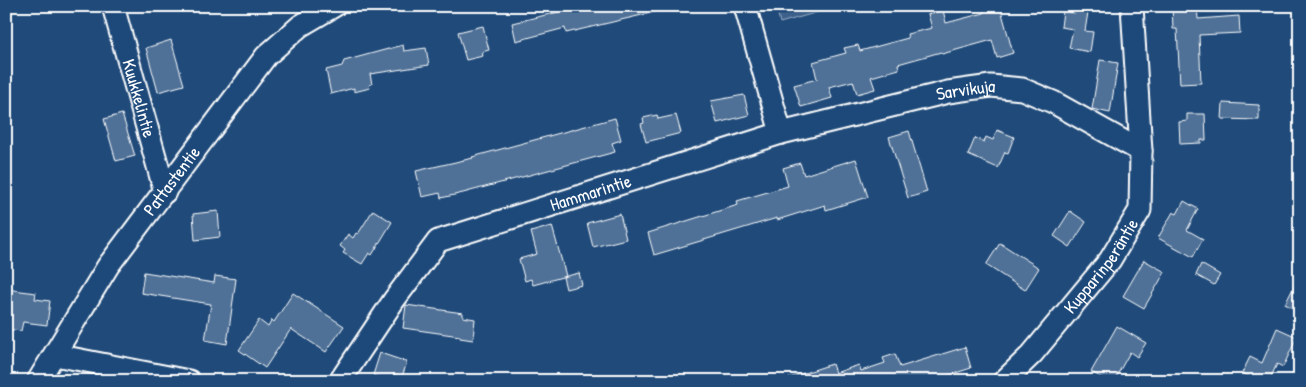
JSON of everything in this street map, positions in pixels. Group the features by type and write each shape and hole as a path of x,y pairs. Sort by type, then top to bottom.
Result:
{"street":[{"name":"Kuukkelintie","path":"113,6 165,192"},
{"name":"Pattastentie","path":"38,381 108,266 165,192 232,99 266,56 300,26 334,6"},
{"path":"745,6 781,133"},
{"name":"Kupparinperäntie","path":"1004,381 1032,354 1110,260 1140,210 1141,151 1132,6"},
{"name":"Sarvikuja","path":"781,133 948,92 991,86 1022,89 1053,102 1141,151"},
{"name":"Hammarintie","path":"340,381 394,300 438,241 781,133"},
{"path":"55,355 189,381"}],"shaded area":[{"path":"776,6 839,6 780,23"}],"building":[{"path":"584,6 659,6 659,11 566,33 565,28 516,41 512,23"},
{"path":"983,6 1000,6 1013,53 997,58 992,40 942,54 941,52 898,64 899,69 871,77 875,89 857,94 853,81 829,87 832,98 801,107 794,85 817,79 813,62 846,53 844,48 858,45 860,51 908,38 907,34 932,28 928,14 943,10 946,23 984,13"},
{"path":"1077,6 1089,6 1085,31 1093,32 1090,52 1069,48 1073,29 1061,27 1063,11 1075,13"},
{"path":"1172,6 1197,6 1198,19 1239,16 1240,33 1199,35 1201,83 1180,84 1177,29 1173,29"},
{"path":"483,26 489,50 482,52 483,56 466,60 458,32"},
{"path":"171,40 184,85 158,92 146,48"},
{"path":"403,45 404,51 426,48 429,65 370,74 372,84 369,85 370,88 354,92 354,88 331,94 326,70 342,66 344,61"},
{"path":"1100,60 1118,63 1110,113 1092,109"},
{"path":"744,95 749,115 717,123 711,101"},
{"path":"1223,103 1259,105 1259,120 1222,119"},
{"path":"122,114 135,156 116,161 104,119"},
{"path":"1187,114 1205,114 1206,140 1201,140 1201,143 1180,144 1179,122 1187,121"},
{"path":"657,115 658,119 676,115 681,133 646,142 641,124 644,123 643,118"},
{"path":"615,118 621,140 612,143 615,152 463,193 441,198 440,193 422,197 416,171 473,158"},
{"path":"997,130 1014,137 1008,153 1005,152 998,168 968,155 975,138 984,142 986,137 993,140"},
{"path":"909,131 927,192 908,198 889,137"},
{"path":"856,159 868,197 826,210 825,205 777,220 777,218 654,255 648,233 738,205 737,201 788,186 783,168 800,163 804,175"},
{"path":"1184,201 1198,209 1187,230 1203,239 1193,257 1158,238 1173,212 1177,214"},
{"path":"373,210 392,222 372,255 369,253 362,264 343,253 345,250 340,246 348,234 353,238 356,233 358,234"},
{"path":"218,211 220,237 195,240 193,214"},
{"path":"1070,211 1086,222 1070,247 1054,236"},
{"path":"620,214 626,239 593,247 587,223"},
{"path":"552,226 566,276 533,285 531,279 525,281 519,259 537,254 531,232"},
{"path":"1000,243 1039,268 1025,290 986,265"},
{"path":"1144,260 1165,272 1144,308 1123,296"},
{"path":"1201,264 1220,275 1214,285 1196,275"},
{"path":"144,272 214,283 215,276 236,279 227,344 205,340 211,304 141,293"},
{"path":"579,273 582,285 566,289 563,277"},
{"path":"1300,275 1300,312 1285,304"},
{"path":"6,289 36,293 35,299 50,301 47,325 23,322 21,331 6,329"},
{"path":"293,293 344,326 326,352 291,329 265,368 239,350 259,320 268,327 272,320 274,322"},
{"path":"406,305 463,313 463,317 475,319 473,340 460,338 460,336 403,328"},
{"path":"1117,326 1146,343 1137,357 1130,352 1114,381 1108,381 1091,372"},
{"path":"1277,328 1297,337 1283,367 1277,364 1269,381 1259,381 1242,373 1250,357 1262,363"},
{"path":"965,347 971,368 931,381 789,381 789,378 832,364 835,373 859,365 861,371 885,363 883,358 895,354 900,367"},
{"path":"380,353 407,362 402,377 394,374 392,381 389,381 373,375"}]}
